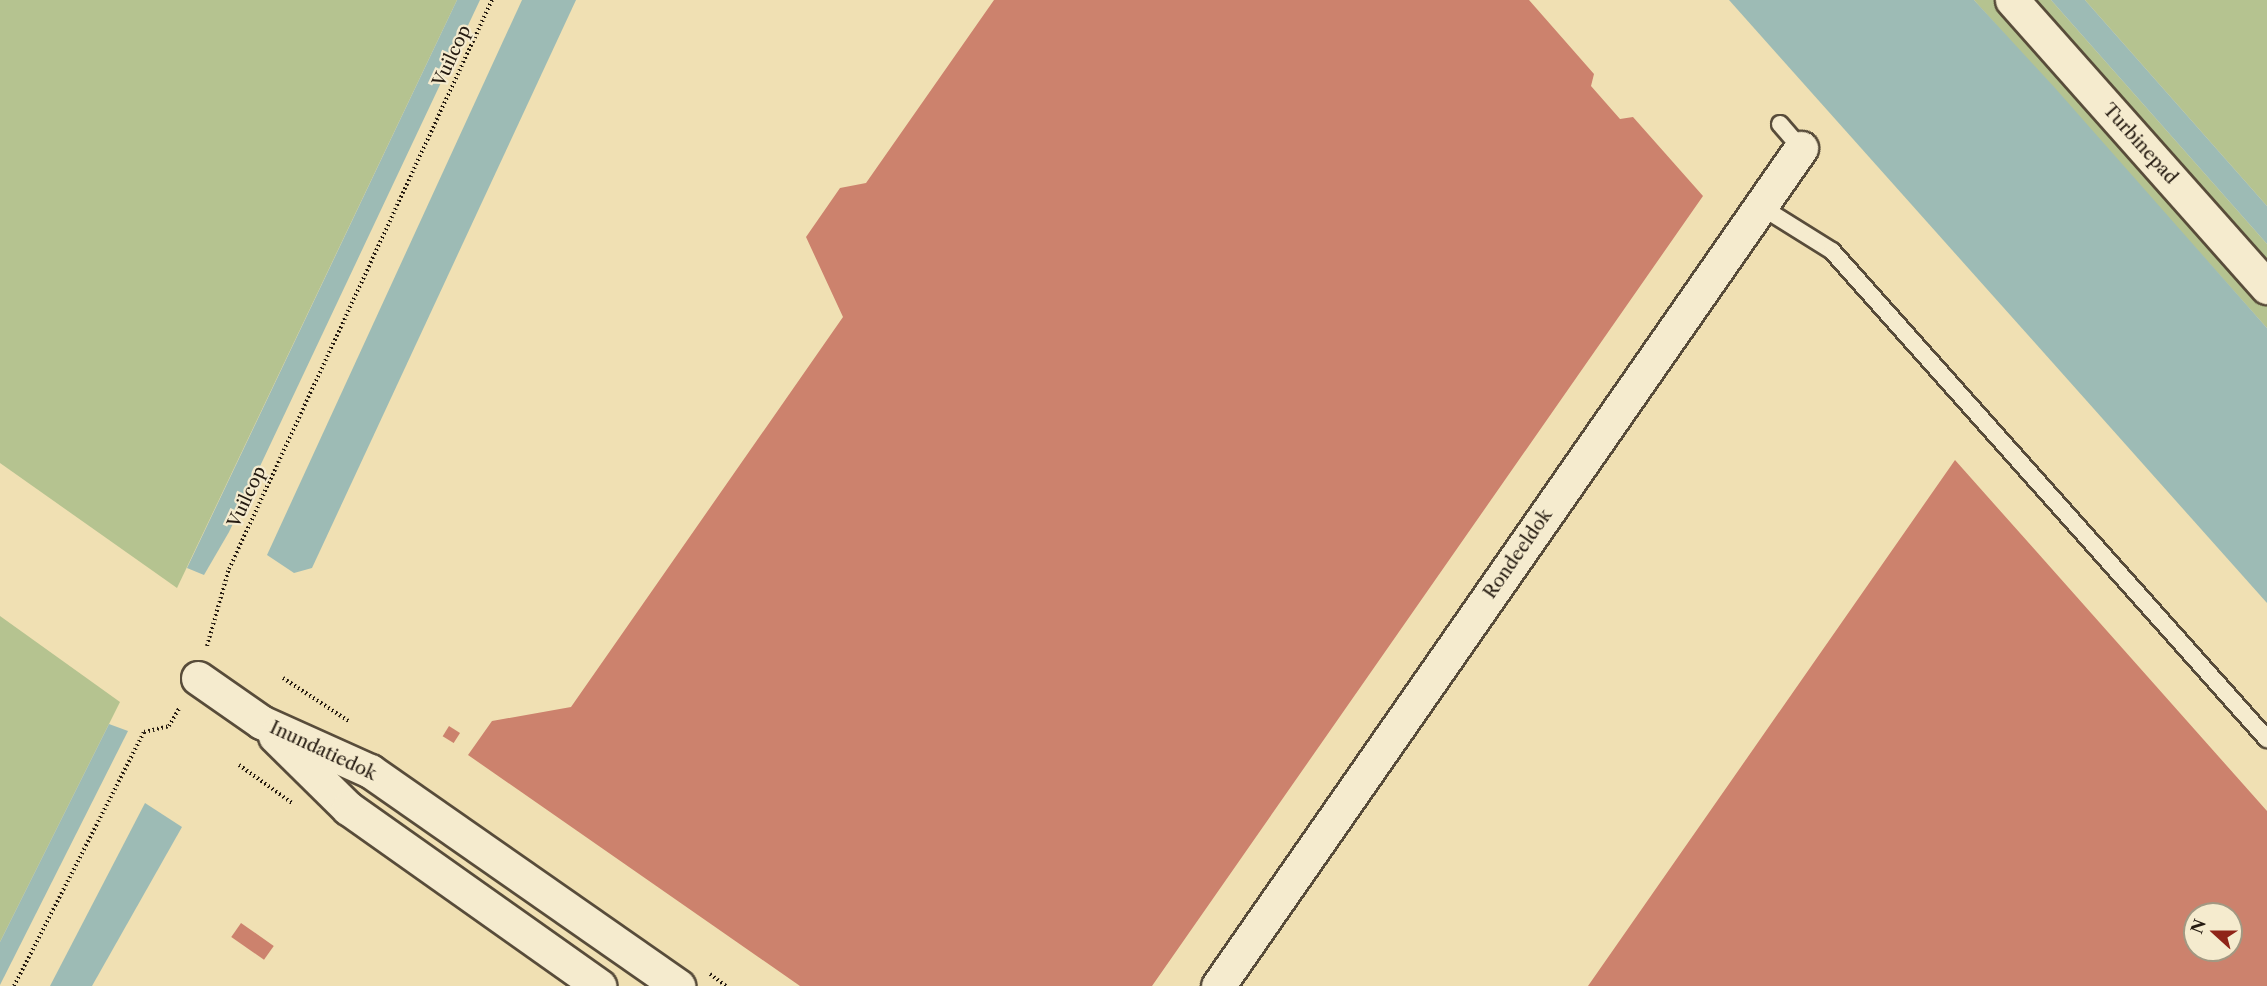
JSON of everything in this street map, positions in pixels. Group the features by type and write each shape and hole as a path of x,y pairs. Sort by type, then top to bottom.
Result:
{"street":[{"name":"Turbinepad","path":"2012,0 2267,287"},
{"name":"Rondeeldok","path":"1218,986 1760,206 1790,136"},
{"path":"198,678 261,722"},
{"name":"Inundatiedok","path":"261,722 348,808 599,986"},
{"name":"Inundatiedok","path":"261,722 370,771 678,986"}],"lane":[{"path":"1760,206 1832,251 2267,739"}],"path":[{"name":"Vuilcop","path":"14,986 144,732 169,726 198,678 229,569 492,0"}],"green space":[{"path":"0,0 457,0 177,588 0,463"},
{"path":"1974,0 2051,0 2267,244 2267,328"},
{"path":"2085,0 2267,0 2267,206"},
{"path":"0,616 120,702 0,942"}],"water":[{"path":"457,0 480,0 229,532 204,575 187,568"},
{"path":"522,0 576,0 312,568 294,573 267,555"},
{"path":"1729,0 1974,0 2055,88 2267,328 2267,603"},
{"path":"2051,0 2085,0 2267,206 2267,244"},
{"path":"109,724 128,731 0,985 0,942"},
{"path":"145,803 182,827 92,986 50,986"}],"building":[{"path":"994,0 1529,0 1594,74 1591,86 1620,119 1633,117 1703,196 1152,986 800,986 468,755 492,721 571,707 843,317 806,237 840,188 866,183"},
{"path":"1955,460 2267,811 2267,986 1588,986"},
{"path":"449,726 460,733 454,743 443,736"},
{"path":"241,923 274,946 264,960 231,937"}]}
